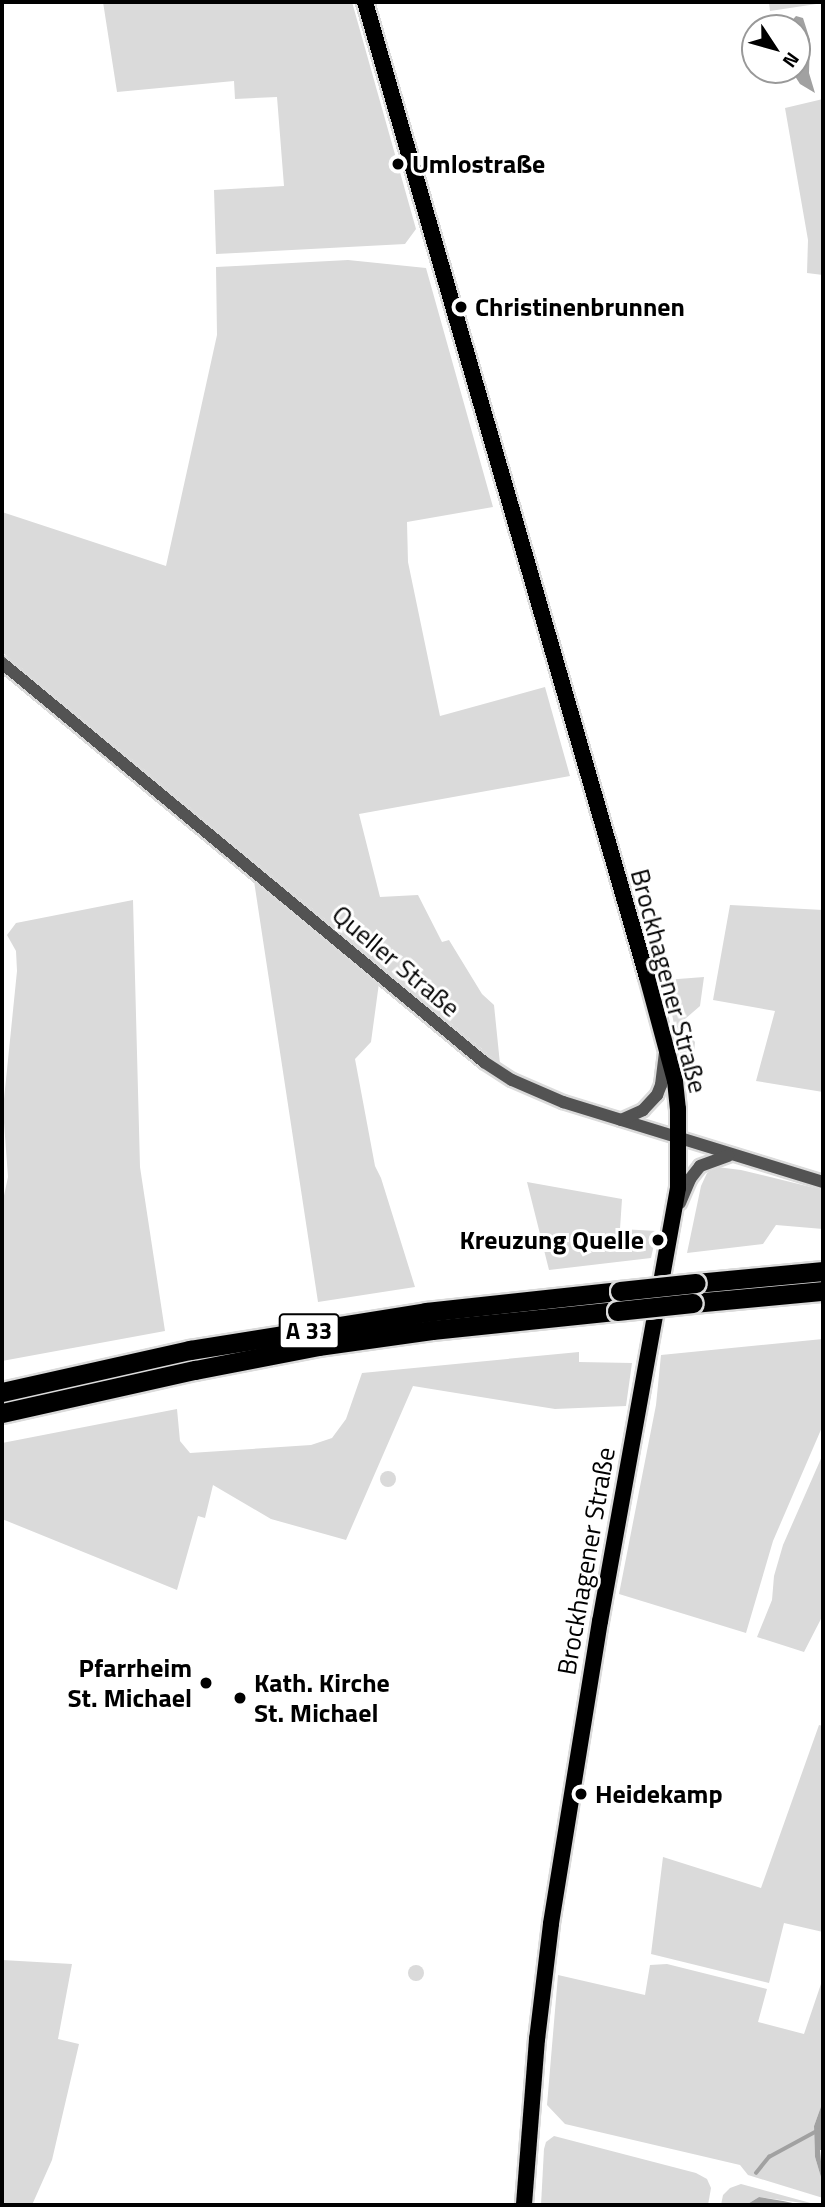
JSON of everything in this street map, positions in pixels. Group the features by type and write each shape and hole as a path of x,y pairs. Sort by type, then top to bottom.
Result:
{"highway":[{"name":"A 33","path":"2,1413 318,1346 619,1301 696,1283 823,1271"},
{"name":"A 33","path":"2,1392 203,1348 426,1312 619,1301 693,1303 823,1291"}],"main road":[{"name":"Brockhagener Straße","path":"365,2 666,1047 674,1081 680,1138 678,1188 600,1621 551,1924 537,2039 524,2205"}],"street":[{"name":"Queller Straße","path":"2,663 484,1062 537,1092 823,1182"},
{"path":"621,1120 643,1110 657,1095 666,1047"},
{"path":"668,1243 683,1195 695,1172 706,1162 721,1156 738,1157"}],"shaded area":[{"path":"103,2 352,2 416,229 405,244 216,254 214,190 284,186 277,97 235,99 234,81 117,92"},
{"path":"769,2 823,2 823,3 770,11"},
{"path":"811,80 815,93 800,84 811,84"},
{"path":"823,99 823,275 807,273 808,240 785,108"},
{"path":"348,260 426,268 493,507 407,522 408,562 440,716 545,687 570,776 359,814 380,897 418,895 442,942 449,940 482,994 494,1005 500,1064 2,652 2,512 166,566 217,335 216,267"},
{"path":"254,881 379,983 371,1042 355,1059 375,1166 415,1287 318,1302"},
{"path":"133,900 140,1167 165,1331 2,1361 2,1205 8,1177 3,1109 17,971 16,951 7,935 16,923"},
{"path":"730,905 823,910 823,1092 756,1081 775,1011 713,1000"},
{"path":"704,977 700,1006 685,1019 684,1030 695,1042 692,1071 684,1073 665,980"},
{"path":"717,1167 741,1170 823,1190 823,1229 776,1225 763,1244 687,1253 701,1186 707,1173"},
{"path":"527,1182 622,1199 620,1229 657,1231 651,1258 549,1270"},
{"path":"823,1339 823,1425 773,1541 746,1633 619,1594 656,1405 661,1355"},
{"path":"579,1352 579,1362 632,1363 626,1406 555,1409 413,1386 346,1540 271,1519 213,1485 205,1518 198,1516 177,1590 2,1519 2,1443 177,1409 180,1441 190,1453 311,1445 332,1438 346,1419 362,1373"},
{"path":"823,1454 823,1615 804,1652 757,1637 772,1600 774,1576 783,1545"},
{"path":"388,1471 394,1473 394,1485 388,1487 382,1485 380,1479 382,1473"},
{"path":"819,1725 823,1726 823,1932 784,1923 769,1983 651,1954 663,1857 761,1888"},
{"path":"2,1960 72,1964 58,2039 79,2044 52,2160 32,2205 2,2205"},
{"path":"667,1964 767,1989 758,2022 804,2034 823,1978 823,2101 814,2126 815,2157 823,2184 823,2198 748,2175 740,2165 565,2124 547,2105 558,1975 645,1995 650,1965"},
{"path":"416,1965 422,1967 422,1979 416,1981 410,1979 408,1973 410,1967"},
{"path":"823,2101 823,2150 820,2150 823,2184 815,2157 814,2126"},
{"path":"554,2136 696,2173 707,2179 711,2188 708,2205 541,2205 544,2149 546,2142"},
{"path":"741,2184 818,2205 759,2197 746,2205 721,2205 723,2195 730,2188"},
{"path":"759,2197 783,2201 802,2205 746,2205"}],"waterway":[{"path":"756,2173 769,2157 817,2131"}],"place":[{"name":"Umlostraße","path":"398,164"},
{"name":"Christinenbrunnen","path":"461,307"},
{"name":"Kreuzung Quelle","path":"658,1240"},
{"name":"Pfarrheim St. Michael","path":"206,1683"},
{"name":"Kath. Kirche St. Michael","path":"240,1698"},
{"name":"Heidekamp","path":"581,1794"}]}
